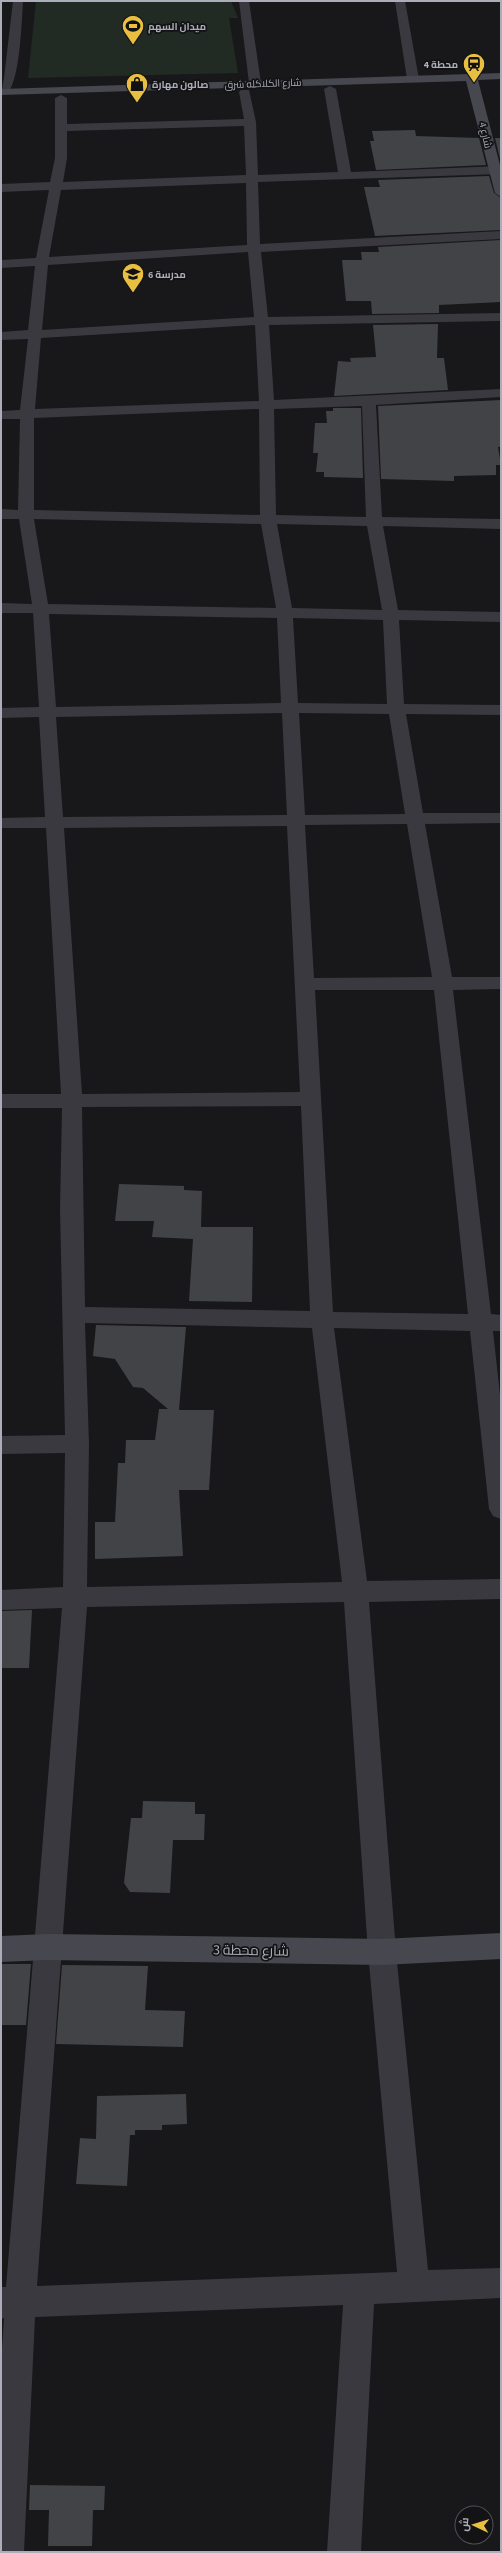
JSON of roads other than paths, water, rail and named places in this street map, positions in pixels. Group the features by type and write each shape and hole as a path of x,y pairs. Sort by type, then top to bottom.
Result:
{"street":[{"path":"2,95 10,78 18,1"},
{"path":"244,1 250,88 254,248 262,321 267,405 268,519 285,612 288,708 322,1320 356,1593 382,1952 414,2286"},
{"path":"400,1 413,79"},
{"name":"شارع الكلاكله شرق","path":"2,95 250,88 330,89 473,81 501,76"},
{"name":"شارع الكلاكله شرق","path":"2,95 61,98 413,79 501,83"},
{"name":"شارع 4","path":"473,81 498,170 501,193"},
{"path":"330,89 346,175"},
{"path":"7,2552 10,2303 47,1946 75,1597 77,1444 75,1315 71,1209 72,1101 53,822 41,610 26,515 27,414 33,334 42,262 62,158 61,98"},
{"path":"62,128 250,122"},
{"path":"1,188 498,170"},
{"path":"1,264 254,248 501,235"},
{"path":"1,336 262,321 501,316"},
{"path":"1,414 369,401 501,393"},
{"path":"369,401 374,521 391,614 396,708 416,817 443,983 491,1323 501,1509"},
{"path":"1,514 501,524"},
{"path":"1,608 41,610 285,612 501,617"},
{"path":"1,713 47,714 288,708 501,710"},
{"path":"1,823 416,817 501,818"},
{"path":"304,984 501,984"},
{"path":"1,1101 310,1099"},
{"path":"75,1315 491,1323"},
{"path":"1,1445 77,1444"},
{"path":"1,1600 75,1597 356,1593 501,1589"},
{"name":"شارع محطة 3","path":"1,1949 47,1946 382,1952 501,1946"},
{"path":"10,2303 501,2283"},
{"path":"344,2552 359,2288"}],"place":[{"name":"ميدان السهم","path":"133,46"},
{"name":"محطة 4","path":"474,84"},
{"name":"صالون مهارة","path":"137,104"},
{"name":"مدرسة 6","path":"133,294"}]}
